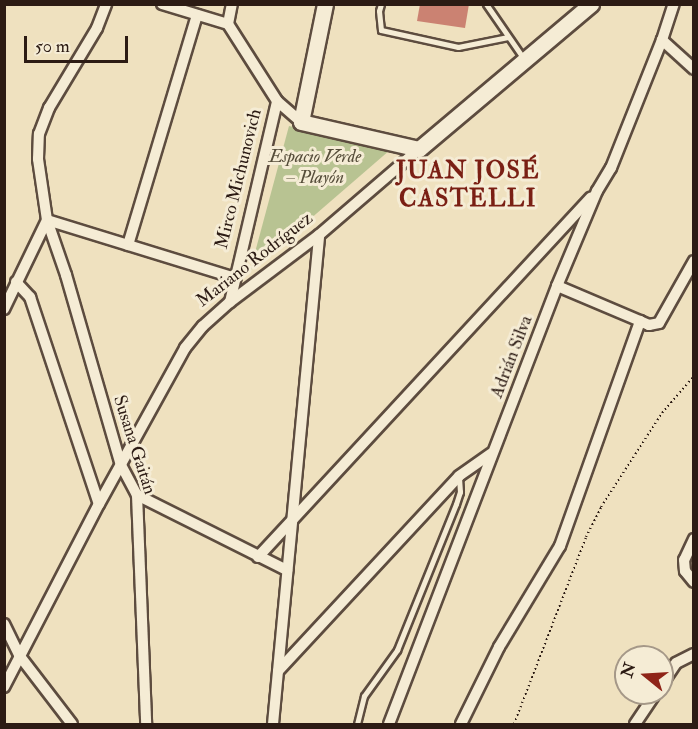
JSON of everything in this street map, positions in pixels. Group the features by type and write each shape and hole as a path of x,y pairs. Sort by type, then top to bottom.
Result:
{"street":[{"name":"Susana Gaitán","path":"106,4 97,28 49,108 39,134 38,159 47,220 66,275 121,465 137,495 146,724"},
{"path":"162,4 228,24 277,101 290,115 301,122 419,149"},
{"path":"228,24 232,4"},
{"path":"301,122 325,4"},
{"name":"Mariano Rodríguez","path":"4,687 99,504 185,348 203,326 230,302 319,235 591,4"},
{"name":"Adrián Silva","path":"388,724 557,286 597,191 611,168 674,4"},
{"path":"128,245 196,15"},
{"path":"662,40 693,69"},
{"name":"Mirco Michunovich","path":"230,302 277,101"},
{"path":"258,557 597,191"},
{"path":"4,309 47,220 235,278"},
{"path":"273,724 319,235"},
{"path":"557,286 649,325 659,323 693,261"},
{"path":"16,282 30,297 99,504"},
{"path":"460,724 499,647 560,546 639,321"},
{"path":"278,671 459,476 492,454"},
{"path":"137,495 287,570"},
{"path":"693,539 684,560 685,572 693,582"},
{"path":"4,624 19,655 72,724"},
{"path":"674,666 693,654"},
{"path":"635,724 648,705"}],"lane":[{"path":"381,4 379,11 381,30 458,47 508,37"},
{"path":"486,4 525,60"},
{"path":"357,724 364,696 397,650 456,504 460,492 459,476"}],"path":[{"path":"514,724 582,548 601,507 662,413 693,376"}],"green space":[{"name":"Espacio Verde – Playón","path":"289,126 390,150 250,271"}],"building":[{"path":"420,4 469,4 465,28 417,21"}],"district":[{"name":"JUAN JOSÉ CASTELLI","path":"468,185"}]}
